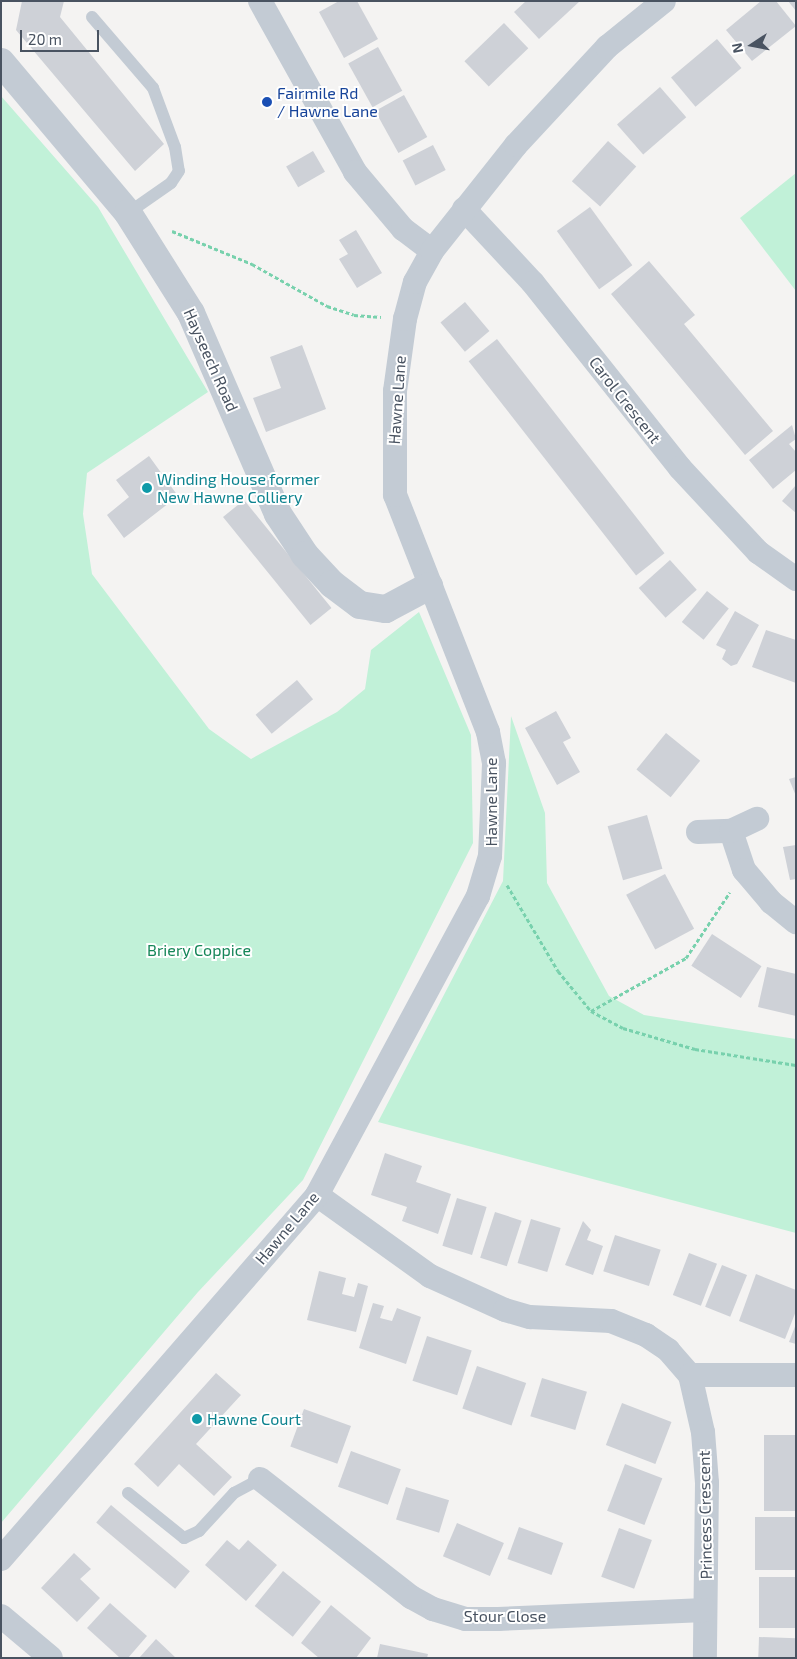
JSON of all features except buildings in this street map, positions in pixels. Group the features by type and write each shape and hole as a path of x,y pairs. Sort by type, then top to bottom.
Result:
{"street":[{"path":"260,1 355,172 403,229 432,250"},
{"name":"Hawne Lane","path":"1,1559 317,1195 478,896 490,856 494,763 488,732 395,496 395,391 404,319 415,282 432,250 516,144 607,47 664,1"},
{"name":"Hayseech Road","path":"1,62 128,212 191,313 278,514 305,555 332,584 360,605 386,609 429,586"},
{"name":"Carol Crescent","path":"464,209 533,283 680,468 758,552 796,579"},
{"path":"698,832 731,831 757,820"},
{"path":"731,831 744,870 770,902 796,922"},
{"name":"Princess Crescent","path":"317,1195 430,1276 505,1310 530,1317 611,1321 646,1334 668,1350 690,1375 703,1432 706,1474 705,1658"},
{"path":"690,1375 796,1376"},
{"name":"Stour Close","path":"260,1479 411,1597 433,1609 466,1618 498,1619 705,1610"},
{"path":"1,1616 51,1658"}],"lane":[{"path":"92,16 153,88 175,147 179,171 171,183 128,212"},
{"path":"128,1494 184,1538 199,1531 234,1493 260,1479"}],"path":[{"path":"128,212 252,264 327,306 354,314 404,319"},
{"path":"490,856 558,971 591,1010 623,1028 695,1049 796,1065"},
{"path":"591,1010 686,958 744,870"}],"green space":[{"name":"Briery Coppice","path":"1,96 98,207 208,392 87,473 83,514 92,574 209,729 251,759 337,712 365,689 371,650 419,612 471,735 473,843 303,1180 198,1292 1,1523"},
{"path":"796,173 796,291 740,218"},
{"path":"511,716 545,813 547,883 609,996 644,1015 796,1039 796,1233 378,1122 503,881"}],"place":[{"name":"Fairmile Rd / Hawne Lane","path":"267,102"},
{"name":"Winding House former New Hawne Colliery","path":"147,488"},
{"name":"Hawne Court","path":"197,1419"}]}
